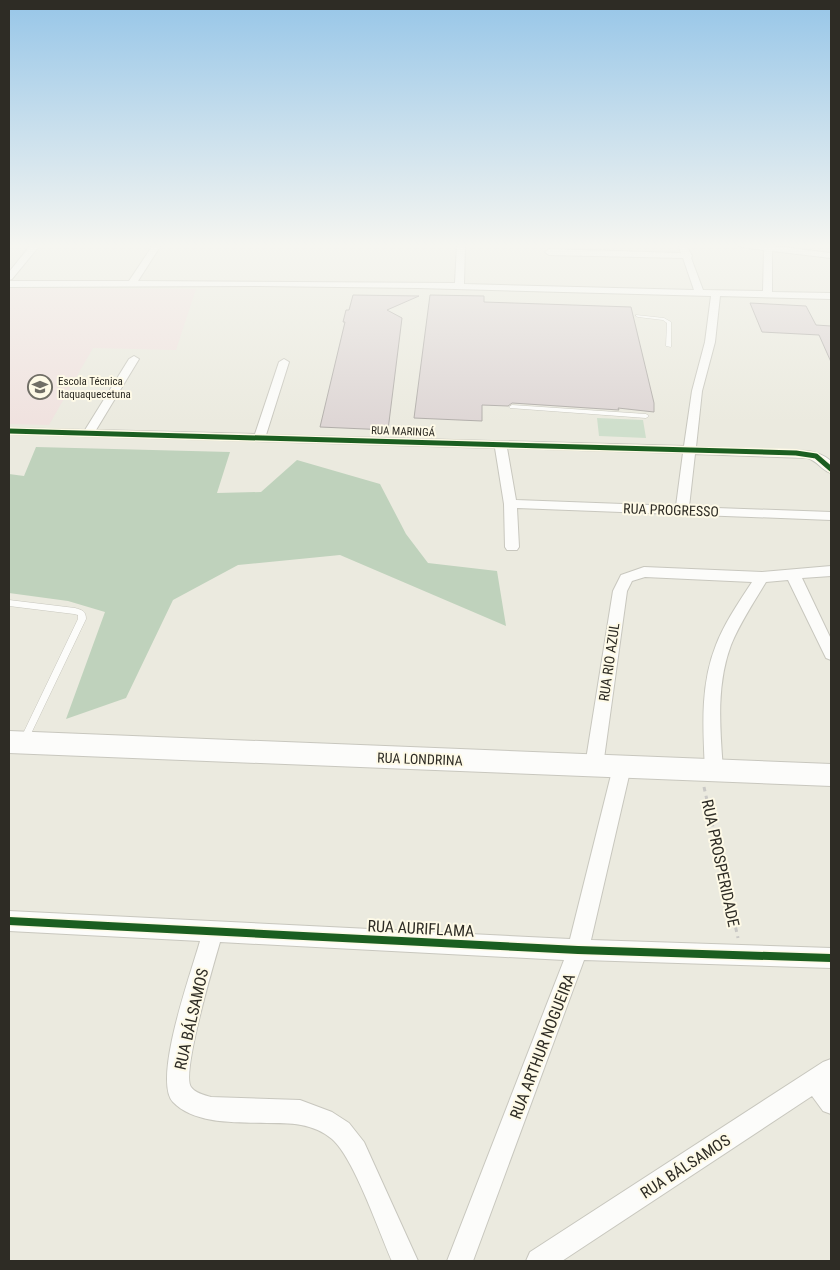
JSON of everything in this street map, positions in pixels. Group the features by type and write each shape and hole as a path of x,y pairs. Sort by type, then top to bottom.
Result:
{"street":[{"path":"682,511 697,391 710,342 715,304"},
{"path":"89,432 134,359"},
{"path":"260,437 284,362"},
{"name":"RUA MARINGÁ","path":"9,431 796,453 817,456 824,460 831,469"},
{"path":"500,444 510,504 512,548"},
{"name":"RUA PROGRESSO","path":"510,504 831,516"},
{"path":"707,770 711,696 719,656 729,632 762,577 831,571"},
{"name":"RUA RIO AZUL","path":"594,766 620,591 626,578 644,572 762,577"},
{"path":"792,574 831,654"},
{"name":"RUA LONDRINA","path":"16,742 831,775"},
{"name":"RUA ARTHUR NOGUEIRA","path":"460,1261 578,950 622,768"},
{"name":"RUA AURIFLAMA","path":"9,921 578,950 831,958"},
{"name":"RUA BÁLSAMOS","path":"212,930 180,1052 177,1079 180,1092 190,1101 211,1109 300,1112 324,1120 341,1131 356,1150 405,1261"},
{"path":"823,1076 831,1103"},
{"name":"RUA BÁLSAMOS","path":"539,1261 823,1076"}],"lane":[{"path":"638,316 664,319 669,323 668,346"},
{"path":"512,407 646,416"},
{"path":"9,603 75,611 82,614 82,620 16,742"}],"shaded area":[{"name":"Escola Técnica Itaquaquecetuna","path":"9,304 191,304 176,350 93,348 49,425 9,424"}],"green space":[{"path":"597,418 643,420 646,438 599,436"},
{"path":"36,447 230,452 217,493 261,492 297,460 380,484 406,534 428,563 497,571 506,626 340,555 238,565 173,600 126,698 66,719 105,612 68,601 9,593 9,474 24,476"}],"building":[{"path":"351,304 400,304 387,310 402,318 388,430 320,427 345,322 343,322 346,310 349,310"},
{"path":"429,304 551,304 631,307 654,403 654,412 618,408 619,410 512,403 508,406 482,405 482,421 414,418"},
{"path":"751,304 806,306 816,325 831,326 831,362 819,335 762,332"}],"cycle path":[{"path":"9,431 796,453 816,456 831,469"},
{"path":"9,921 578,950 831,958"}],"place":[{"name":"Escola Técnica Itaquaquecetuna","path":"40,387"}]}
